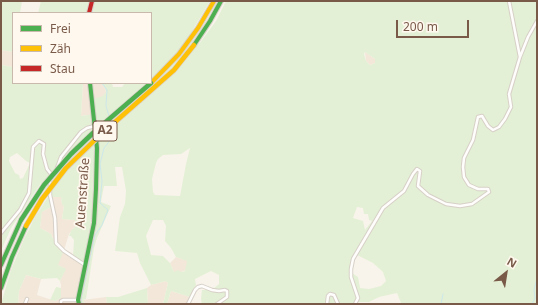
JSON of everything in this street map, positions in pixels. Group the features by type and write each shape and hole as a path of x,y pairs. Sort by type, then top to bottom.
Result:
{"main road":[{"path":"89,12 92,1"},
{"name":"A2","path":"152,82 170,64 191,38 214,1"},
{"name":"A2","path":"1,288 12,257 26,226 42,199 66,168 98,137 174,70 194,45 221,1"},
{"name":"Auenstraße","path":"79,302 94,223 97,158 96,126 90,84"},
{"name":"A2","path":"1,265 21,220 36,195 66,159 93,133 150,84"}],"street":[{"path":"509,1 520,57"},
{"path":"355,304 358,298 351,278 353,259 383,208 404,191 413,174 417,170 419,169 420,172 418,186 428,195 446,204 460,206 472,204 489,192 488,190 475,189 467,183 462,167 464,158 473,140 478,117 482,116 489,128 493,130 499,127 503,122 511,107 509,94 520,57 528,37 537,21"},
{"path":"85,265 64,252 56,243 55,218 50,186 51,174 81,132 87,128 96,126"},
{"path":"1,233 20,210 29,193 33,147 37,142 44,144 43,154 47,169 51,174"},
{"path":"188,304 195,290 201,286 212,290 227,291 226,297 217,304"},
{"path":"327,304 328,296 330,294 334,295 338,304"},
{"path":"25,304 27,299"},
{"path":"61,304 61,301 63,300 79,302"}],"shaded area":[{"path":"1,50 12,52 12,67 1,65"},
{"path":"365,52 375,59 375,63 370,65 366,61"},
{"path":"83,84 102,84 106,92 95,114 81,116"},
{"path":"48,197 61,197 62,204 64,206 62,219 75,220 75,227 69,234 64,250 72,253 73,256 87,264 80,304 18,304 19,291 26,275 41,279 37,295 55,301 61,298 60,281 65,269 58,265 56,245 51,234 40,228 42,212 51,207"},
{"path":"176,257 188,261 186,270 174,272 170,263"},
{"path":"166,281 168,283 163,304 148,304 147,288 151,285"},
{"path":"171,291 190,297 188,304 167,304"},
{"path":"106,297 107,304 85,304 83,300"}],"green space":[{"path":"1,1 22,1 20,12 12,12 12,52 1,50"},
{"path":"41,1 210,1 189,36 199,44 216,21 226,1 537,1 537,304 393,304 401,303 397,293 379,297 369,302 355,302 352,304 202,304 202,290 207,290 207,286 213,289 219,284 219,275 211,271 195,279 196,285 190,297 171,291 167,304 163,304 168,283 166,281 151,285 140,263 137,253 115,251 120,217 125,204 126,191 122,167 115,167 117,186 104,186 101,202 111,206 94,248 86,299 83,300 85,304 80,304 80,300 87,264 73,256 74,240 71,236 69,236 75,227 75,220 62,219 64,206 62,205 61,197 49,197 51,207 42,212 40,228 51,234 56,245 64,250 58,265 66,269 60,281 57,278 41,279 26,275 19,291 18,304 1,304 11,270 24,239 35,217 48,197 41,183 11,228 1,251 1,65 12,67 12,84 83,84 81,116 95,114 93,99 103,96 106,92 102,84 112,84 113,87 122,87 124,84 152,84 152,12 38,12","holes":["365,52 375,59 375,63 370,65 366,61 364,54","190,148 180,196 155,195 153,192 152,179 158,159 163,155 181,154","17,153 30,163 23,178 20,179 19,175 15,173 9,161 10,157","357,207 363,208 364,214 368,214 369,220 372,221 365,230 363,221 353,218","153,220 163,220 166,226 165,241 176,257 187,261 185,271 181,272 178,270 174,272 170,263 163,256 151,255 146,236","355,254 373,263 383,272 386,281 381,286 369,289 360,288 358,277 349,271 351,261"]},
{"path":"56,287 61,288 61,298 55,301 50,300"},
{"path":"147,288 148,304 107,304 106,297 118,297"}],"waterway":[{"path":"92,12 94,1"},
{"path":"103,84 107,90 106,106 109,116"},
{"path":"82,304 81,300 95,235 102,225 108,210 100,203 102,181 100,164 104,148 115,134 112,127"},
{"path":"532,304 535,298 534,290 537,278"},
{"path":"441,304 443,294"}],"traffic: fast":[{"path":"194,45 221,1"},
{"path":"79,304 78,300 94,223 96,189 97,148 90,84"},
{"path":"21,220 44,185 71,154 150,84"},
{"path":"1,265 21,220"},
{"path":"1,288 12,257 26,226"}],"traffic: slow":[{"path":"152,82 179,54 198,28 214,1"},
{"path":"26,226 42,199 66,168 98,137 174,70 194,45"}],"traffic: jam":[{"path":"89,12 92,1"}]}
